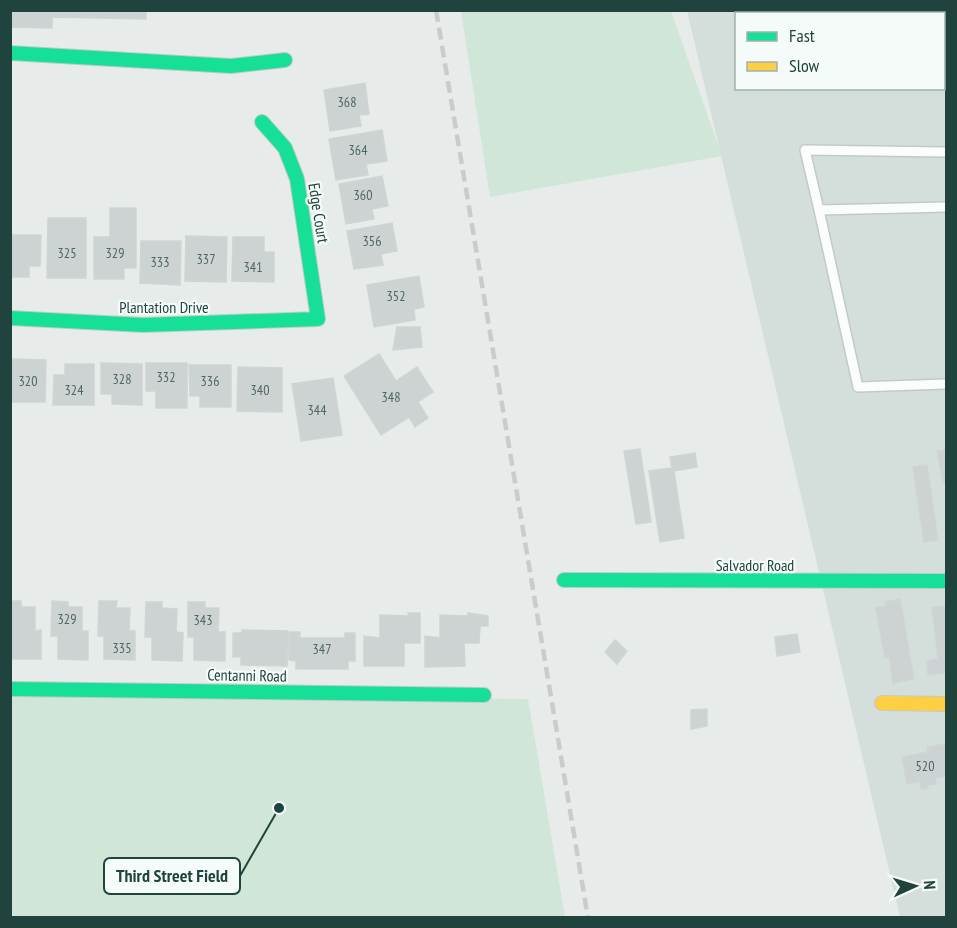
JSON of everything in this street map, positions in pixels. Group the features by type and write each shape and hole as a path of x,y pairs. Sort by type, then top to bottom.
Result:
{"street":[{"path":"10,53 231,66 285,60"},
{"name":"Edge Court","path":"262,122 285,148 297,179 318,319"},
{"name":"Plantation Drive","path":"10,318 143,326 318,319"},
{"name":"Salvador Road","path":"564,580 946,581"},
{"name":"Centanni Road","path":"10,689 484,695"},
{"path":"882,704 946,704"}],"lane":[{"path":"946,152 805,150 858,387 946,384"},
{"path":"819,210 946,207"}],"shaded area":[{"path":"687,11 946,11 946,917 900,917"}],"green space":[{"path":"461,11 671,11 722,156 490,197"},
{"path":"11,694 528,699 565,917 11,918"}],"building":[{"path":"10,10 146,10 146,19 52,17 52,28 10,27"},
{"path":"365,83 369,114 359,115 361,126 330,131 324,90"},
{"path":"382,130 387,161 366,164 368,175 336,180 329,139"},
{"path":"382,176 388,206 372,209 374,219 346,224 339,184"},
{"path":"110,208 136,208 136,268 124,268 124,279 94,279 94,237 110,237"},
{"path":"48,218 86,218 86,278 47,278"},
{"path":"392,223 397,251 381,254 383,265 354,269 347,231"},
{"path":"10,235 41,235 40,266 29,266 29,277 10,277"},
{"path":"186,236 227,237 226,282 185,281"},
{"path":"233,237 264,237 264,252 274,252 274,282 232,281"},
{"path":"141,241 181,241 180,285 140,283"},
{"path":"419,276 424,307 414,309 415,320 374,327 367,285"},
{"path":"397,327 420,327 422,347 393,350"},
{"path":"379,354 396,381 417,367 433,392 418,402 428,418 415,427 409,417 381,435 344,376"},
{"path":"10,359 46,360 45,402 10,402"},
{"path":"101,363 142,364 142,405 112,404 112,394 101,394"},
{"path":"146,363 187,363 187,408 156,408 156,391 146,391"},
{"path":"65,364 94,364 94,405 53,405 54,375 65,375"},
{"path":"189,365 231,365 231,407 200,407 200,396 190,396"},
{"path":"238,367 282,368 282,412 237,411"},
{"path":"333,378 342,435 301,441 292,384"},
{"path":"640,449 651,522 636,524 624,451"},
{"path":"946,450 946,482 943,483 937,451"},
{"path":"695,453 697,467 674,471 684,538 660,542 649,471 672,468 670,457"},
{"path":"927,465 938,540 924,542 913,467"},
{"path":"900,599 914,679 893,683 889,657 885,658 876,608 886,606 885,602"},
{"path":"10,601 21,601 21,607 35,607 35,631 41,630 41,659 10,659"},
{"path":"52,601 68,602 68,607 82,607 82,631 88,631 88,660 58,659 58,636 51,636"},
{"path":"99,601 117,601 116,608 130,608 129,631 135,631 135,660 104,659 104,636 98,636"},
{"path":"146,602 162,602 162,608 177,609 176,632 183,633 182,661 152,660 152,637 145,637"},
{"path":"188,602 205,602 205,608 219,608 218,632 225,632 225,661 194,660 194,637 188,637"},
{"path":"946,606 946,673 928,675 927,661 938,659 932,608"},
{"path":"408,613 420,613 420,643 404,643 404,666 364,666 364,636 380,638 380,615 409,616"},
{"path":"468,613 488,616 488,626 480,626 479,643 464,643 465,666 425,667 425,636 440,638 440,615 468,616"},
{"path":"242,630 288,631 287,666 241,665 241,657 233,657 233,633 242,633"},
{"path":"289,632 300,632 300,638 345,638 345,633 355,633 355,661 348,661 348,669 296,669 296,661 289,660"},
{"path":"797,634 800,652 777,656 775,637"},
{"path":"615,640 627,651 617,664 605,652"},
{"path":"707,709 707,726 691,729 691,710"},
{"path":"946,744 946,776 935,778 936,784 927,785 928,788 921,789 920,781 907,784 902,757 928,752 927,747"}],"railway":[{"path":"436,10 588,918"}],"traffic: fast":[{"path":"10,53 231,66 285,60"},
{"path":"10,318 143,325 318,319 297,179 285,148 262,122"},
{"path":"564,580 946,581"},
{"path":"10,689 484,695"}],"traffic: slow":[{"path":"882,703 946,704"}],"place":[{"name":"Third Street Field","path":"279,808"}]}
